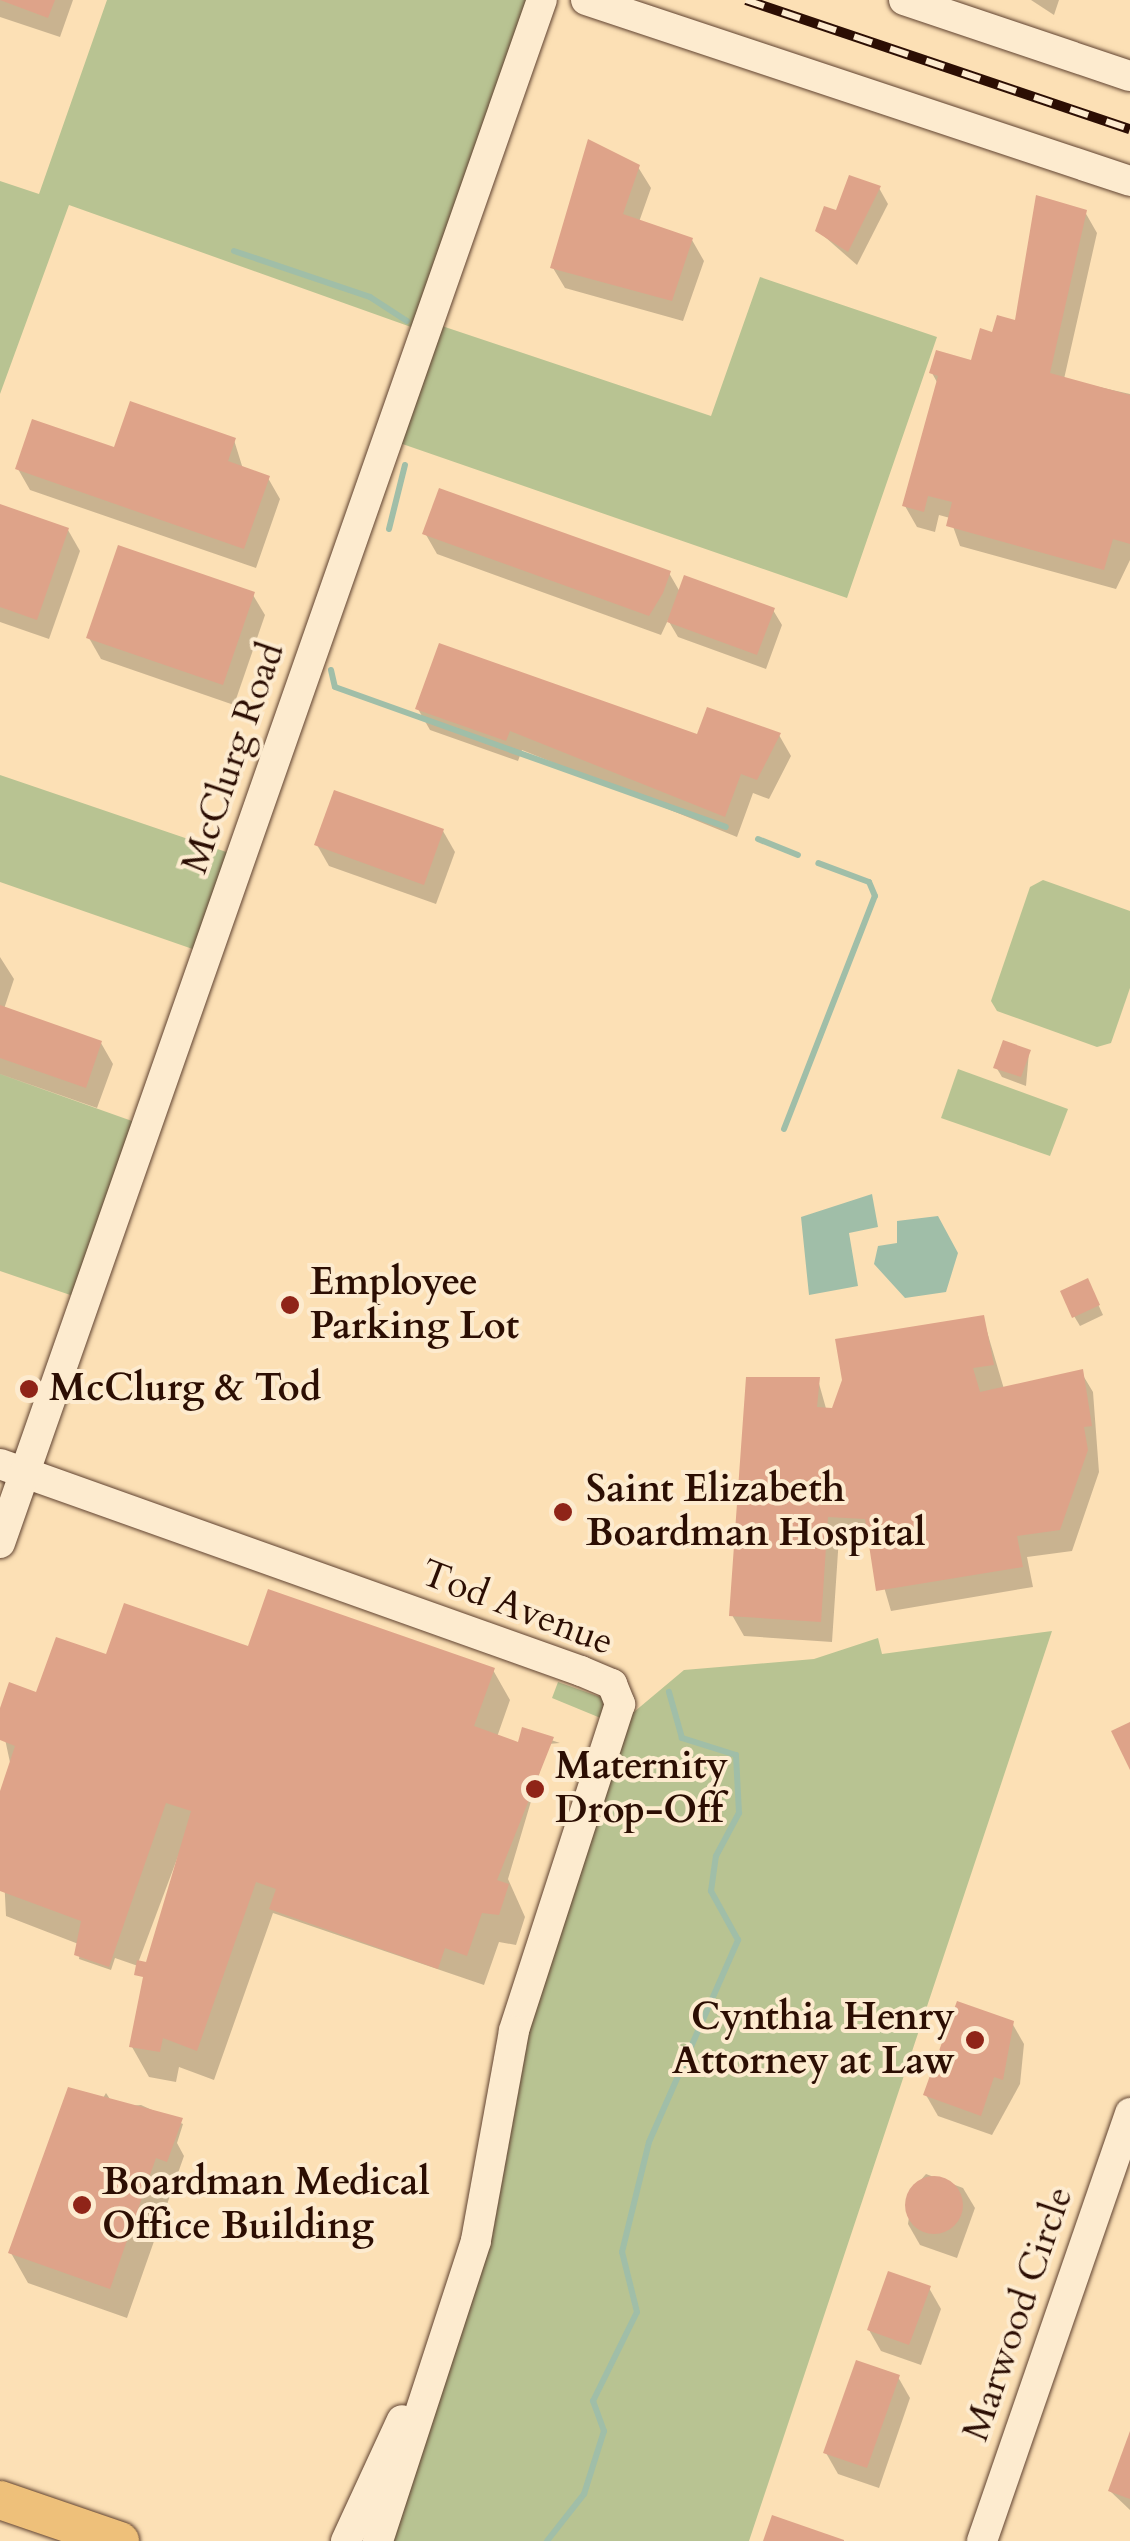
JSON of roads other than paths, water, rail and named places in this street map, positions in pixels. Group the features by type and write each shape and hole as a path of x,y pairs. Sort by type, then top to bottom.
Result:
{"main road":[{"path":"0,2500 120,2541"}],"street":[{"name":"McClurg Road","path":"0,1543 13,1467 542,0"},
{"path":"586,0 1130,181"},
{"path":"904,0 1130,76"},
{"name":"Tod Avenue","path":"13,1467 612,1684 620,1704 514,2032 476,2241 378,2541"},
{"name":"Marwood Circle","path":"982,2541 1130,2114"},
{"name":"Tod Avenue","path":"346,2541 430,2374"}],"waterway":[{"path":"234,251 370,297 407,321"},
{"path":"389,529 405,465"},
{"path":"331,670 335,687 726,827"},
{"path":"758,839 798,855"},
{"path":"784,1129 875,896 869,882 818,863"},
{"path":"547,2541 584,2494 604,2431 593,2401 637,2312 622,2252 649,2142 738,1940 711,1891 716,1856 739,1813 736,1755 682,1738 669,1692"}],"railway":[{"path":"746,0 1130,129"}],"place":[{"name":"Employee Parking Lot","path":"290,1305"},
{"name":"McClurg & Tod","path":"29,1389"},
{"name":"Saint Elizabeth Boardman Hospital","path":"563,1512"},
{"name":"Maternity Drop-Off","path":"535,1789"},
{"name":"Cynthia Henry Attorney at Law","path":"975,2040"},
{"name":"Boardman Medical Office Building","path":"82,2205"}]}
